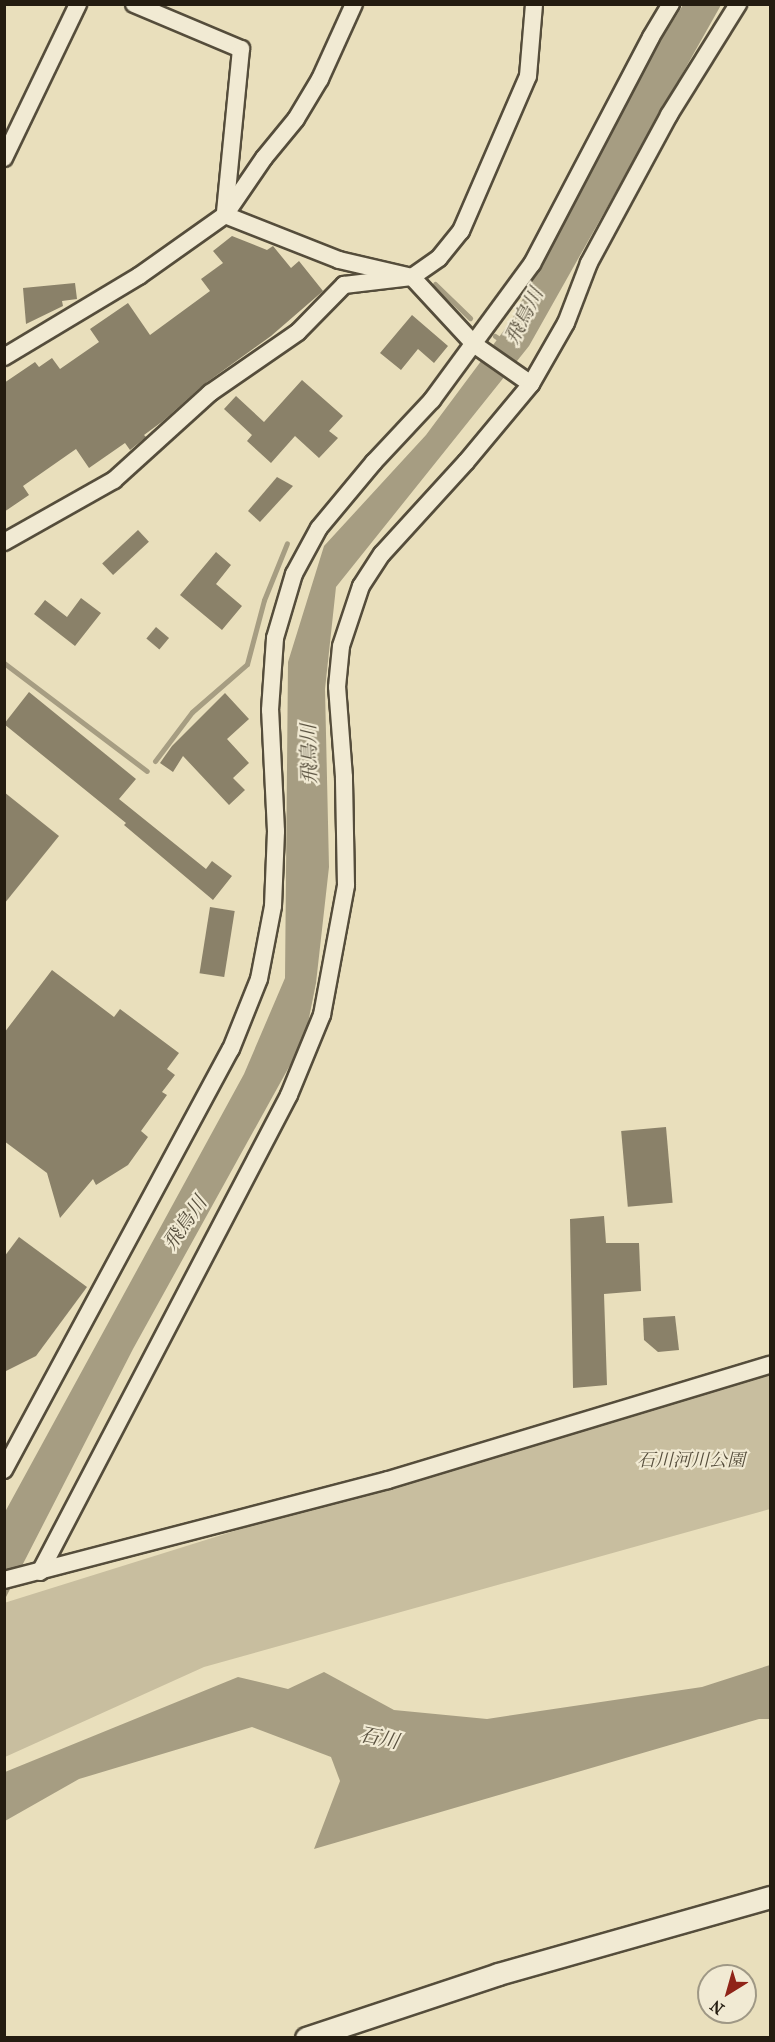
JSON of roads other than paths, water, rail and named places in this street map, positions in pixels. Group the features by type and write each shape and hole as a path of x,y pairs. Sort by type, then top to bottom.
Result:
{"street":[{"path":"4,158 78,4"},
{"path":"134,4 241,49 225,215"},
{"path":"4,357 139,276 225,215 264,158 296,119 320,79 354,4"},
{"path":"4,542 114,480 210,393 298,332 344,285 412,278 439,258 461,231 528,76 534,4"},
{"path":"4,1470 231,1049 259,979 273,906 276,831 270,710 275,638 294,573 319,528 374,462 479,348 532,264 651,37 671,4"},
{"path":"40,1572 289,1095 322,1015 346,885 344,777 337,687 341,646 361,586 382,554 466,462 527,383 566,323 589,262 669,115 738,4"},
{"path":"225,215 339,260 412,278 479,348 527,383"},
{"path":"10,1578 388,1480 771,1365"},
{"path":"306,2037 498,1974 771,1897"}],"water":[{"name":"飛鳥川","path":"683,5 721,5 529,346 336,587 325,689 329,867 316,983 305,1038 133,1349 5,1599 5,1512 244,1074 285,978 288,662 324,546 426,435 511,321 654,51"},
{"name":"石川","path":"770,1665 770,1719 759,1719 314,1849 340,1781 331,1757 252,1727 79,1779 5,1821 5,1772 238,1677 288,1689 324,1672 394,1710 487,1719 702,1687"}],"waterway":[{"path":"435,284 470,318"},
{"name":"飛鳥川","path":"495,336 504,342"},
{"path":"155,761 192,712 247,664 264,600 287,543"},
{"path":"4,663 147,771"}],"park label":[{"name":"石川河川公園","path":"691,1461"}]}
